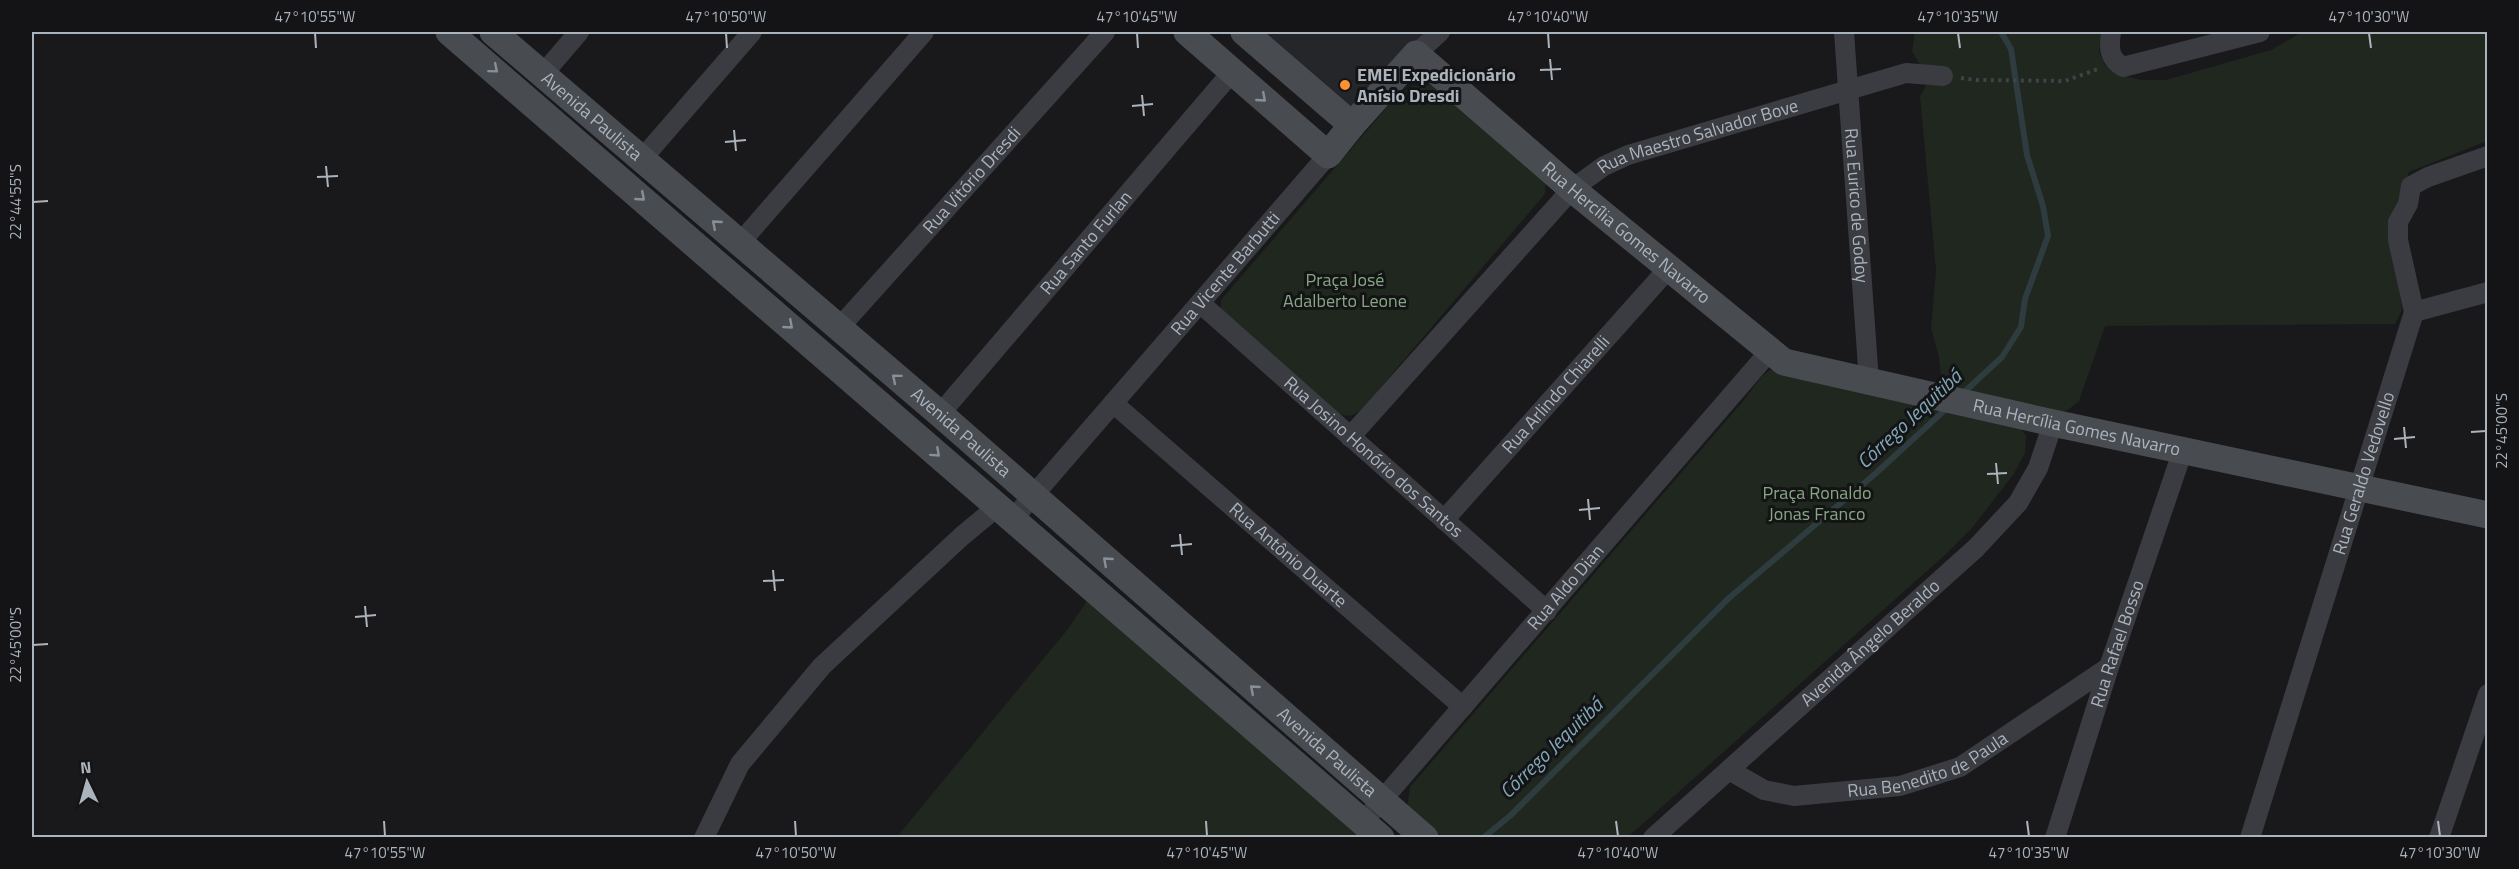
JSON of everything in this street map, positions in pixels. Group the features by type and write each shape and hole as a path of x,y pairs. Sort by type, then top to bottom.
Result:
{"street":[{"name":"Avenida Paulista","path":"449,32 1372,830"},
{"name":"Avenida Paulista","path":"493,32 940,414 1032,497 1425,837"},
{"path":"543,74 579,32"},
{"path":"641,160 752,32"},
{"path":"739,244 924,32"},
{"name":"Rua Vitório Dresdi","path":"838,329 1105,32"},
{"path":"1187,32 1328,155"},
{"path":"1244,32 1352,124"},
{"name":"Rua Vicente Barbutti","path":"704,837 740,764 822,666 962,536 1032,497 1328,155 1352,124 1416,54 1440,32"},
{"name":"Rua Eurico de Godoy","path":"1844,32 1869,381"},
{"path":"2111,32 2109,49 2125,64 2260,32"},
{"name":"Rua Hercília Gomes Navarro","path":"1416,54 1572,189 1784,362 2053,423 2487,514"},
{"name":"Rua Santo Furlan","path":"940,414 1232,72"},
{"name":"Rua Maestro Salvador Bove","path":"1350,437 1572,189 1604,166 1628,155 1906,73 1943,76"},
{"name":"Rua Geraldo Vedovello","path":"2250,837 2414,312 2398,240 2398,222 2408,204 2411,186 2428,177 2487,156"},
{"name":"Rua Arlindo Chiarelli","path":"1444,520 1668,269"},
{"path":"2414,312 2487,292"},
{"name":"Rua Josino Honório dos Santos","path":"1200,303 1546,611"},
{"name":"Rua Aldo Dian","path":"1372,830 1383,799 1770,352"},
{"name":"Rua Antônio Duarte","path":"1113,403 1463,707"},
{"name":"Avenida Ângelo Beraldo","path":"1653,837 1976,548 2018,503 2038,468 2053,423"},
{"name":"Rua Rafael Bosso","path":"2055,837 2109,667 2183,450"},
{"name":"Rua Benedito de Paula","path":"1729,770 1764,790 1794,796 1900,786 1960,767 2109,667"},
{"path":"2439,837 2487,694"}],"path":[{"path":"1943,76 1976,80 2065,81 2125,64"}],"shaded area":[{"name":"EMEI Expedicionário Anísio Dresdi","path":"1248,32 1432,32 1351,119"}],"green space":[{"path":"1915,32 2101,32 2099,52 2105,65 2118,74 2141,80 2166,80 2271,50 2302,32 2487,32 2487,141 2409,172 2390,226 2402,310 2395,324 2105,326 2079,401 2068,410 2044,416 1942,386 1939,357 1931,328 1936,270 1920,96 1929,81 1912,51"},
{"name":"Praça José Adalberto Leone","path":"1412,86 1438,86 1546,182 1545,194 1363,408 1353,415 1343,415 1335,412 1221,310 1221,300 1395,98"},
{"name":"Praça Ronaldo Jonas Franco","path":"1770,370 2020,427 2026,436 2025,453 2013,475 1972,528 1946,554 1628,837 1434,837 1407,808 1410,787 1744,400 1762,376"},
{"path":"1094,591 1380,838 896,838 1067,630"}],"waterway":[{"name":"Córrego Jequitibá","path":"1961,395 2002,357 2021,327 2025,299 2048,236 2043,206 2027,155 2011,49 2001,32"},
{"name":"Córrego Jequitibá","path":"1483,838 1511,815 1729,598 1875,474 1947,408"}],"place":[{"name":"EMEI Expedicionário Anísio Dresdi","path":"1345,85"}]}
